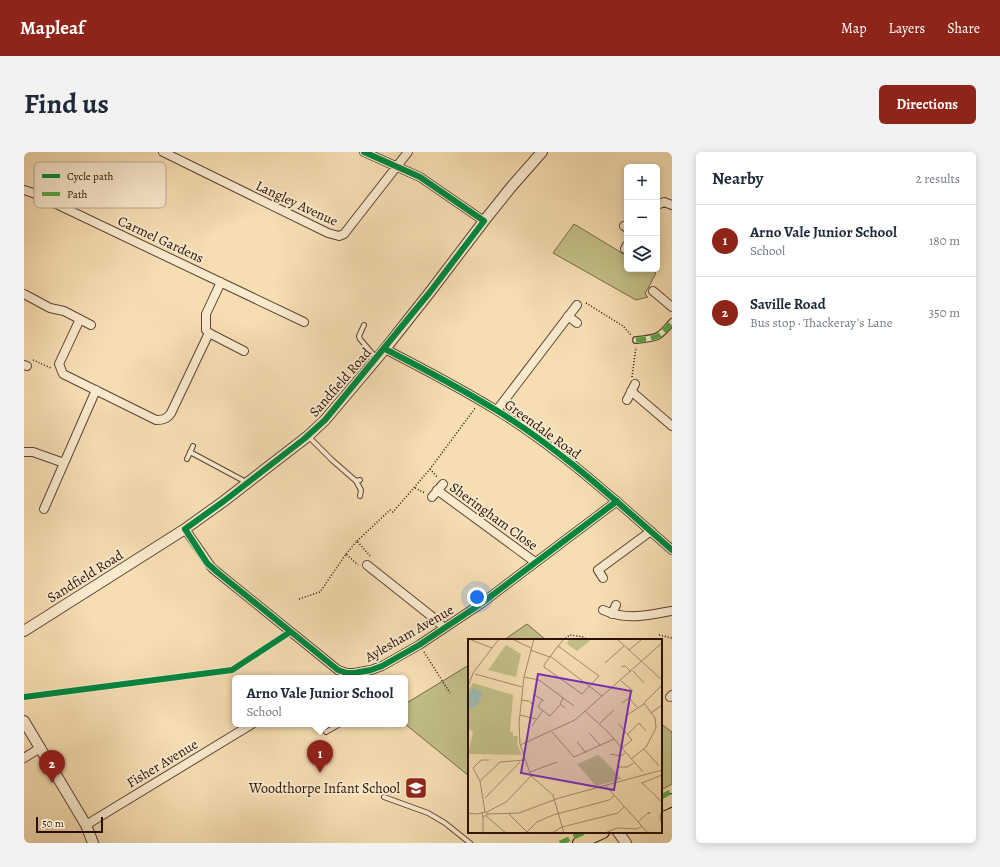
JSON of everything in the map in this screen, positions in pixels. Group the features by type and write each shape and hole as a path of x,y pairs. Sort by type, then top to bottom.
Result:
{"main road":[{"path":"662,805 672,800"},
{"path":"579,843 601,833"}],"street":[{"name":"Langley Avenue","path":"163,152 328,233 338,236 344,234 408,152"},
{"path":"364,152 420,177 484,221"},
{"name":"Sandfield Road","path":"24,631 185,529 248,483 308,436 325,420 385,349 484,221 542,152"},
{"name":"Carmel Gardens","path":"24,190 34,193"},
{"path":"660,204 664,202 672,205"},
{"name":"Carmel Gardens","path":"65,208 304,322"},
{"path":"221,282 206,314 206,330 209,334 244,351"},
{"path":"653,291 672,307"},
{"path":"24,294 50,308 64,311 91,325"},
{"path":"497,410 577,305"},
{"path":"568,316 577,323"},
{"path":"80,319 59,364 63,374 156,420 168,418 209,334"},
{"path":"636,340 654,339 672,322"},
{"name":"Greendale Road","path":"385,349 497,410 565,459 617,501 672,550"},
{"path":"627,400 633,387 672,426"},
{"path":"44,509 96,390"},
{"path":"24,452 33,452 64,463"},
{"name":"Sheringham Close","path":"437,490 535,562"},
{"name":"Aylesham Avenue","path":"355,675 382,666 419,645 482,603 617,501"},
{"name":"Aylesham Avenue","path":"185,529 207,563 216,572 338,670 350,675"},
{"path":"603,578 598,570 651,531"},
{"path":"368,565 444,628"},
{"path":"612,614 616,604"},
{"path":"603,610 612,614 634,617 672,611"},
{"path":"24,721 86,825 93,843"},
{"name":"Fisher Avenue","path":"86,825 247,727"},
{"path":"24,758 40,748"},
{"path":"619,833 626,843"}],"lane":[{"path":"364,325 359,336 360,339 377,358"},
{"path":"308,436 332,460 358,481 361,490 360,496"},
{"path":"187,459 193,446"},
{"path":"190,452 248,483"},
{"path":"326,732 335,727"},
{"path":"384,797 428,813 445,823 470,843"}],"path":[{"path":"577,305 580,299 623,326 636,340 632,380 633,387"},
{"path":"27,363 63,374"},
{"path":"299,599 320,592 346,554 357,541 390,510 393,512 415,488 480,401"},
{"path":"415,488 437,490 430,469"},
{"path":"357,541 368,565"},
{"path":"346,554 368,565"},
{"path":"564,639 570,635 584,637 586,639"},
{"path":"659,635 672,638"},
{"path":"419,645 450,692"}],"shaded area":[{"path":"574,224 624,254 624,272 656,273 645,294 648,297 636,300 553,253"},
{"path":"527,624 545,639 505,639"},
{"path":"468,666 468,775 408,726 408,702"},
{"path":"662,725 672,732 672,784 662,789"}],"marked path":[{"path":"636,340 653,338 664,331 672,322"},
{"path":"662,796 672,791"},
{"path":"560,843 583,833"}],"cycle path":[{"path":"364,152 420,177 484,221 430,292 325,420 304,439 185,529 207,563 338,670 347,673 354,673 371,670 382,666 419,645 482,603 617,501"},
{"path":"385,349 469,394 543,441 609,494 672,550"},
{"path":"24,697 232,670 290,632"}],"place":[{"name":"Arno Vale Junior School","path":"320,773"},
{"name":"Saville Road","path":"52,783"},
{"name":"Woodthorpe Infant School","path":"416,788"}]}
